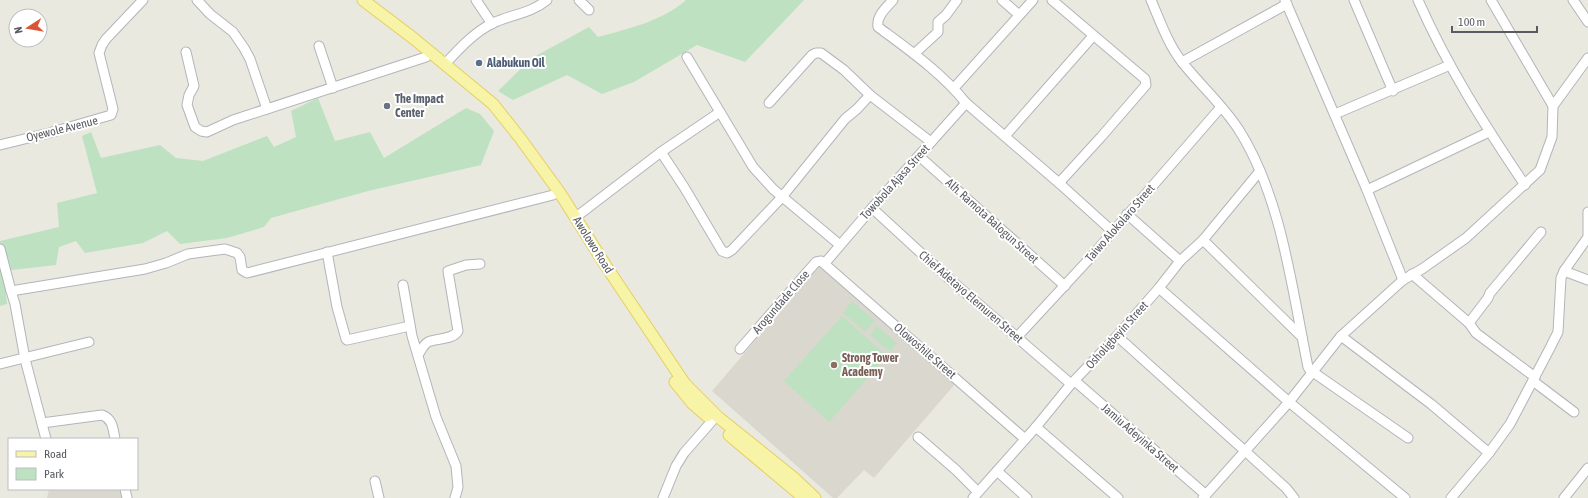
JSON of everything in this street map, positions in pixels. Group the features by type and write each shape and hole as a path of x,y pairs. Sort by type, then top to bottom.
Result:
{"main road":[{"name":"Awolowo Road","path":"354,0 426,57 487,102 553,195 630,315 680,389 692,403 712,421 804,498"},
{"name":"Awolowo Road","path":"363,0 445,64 487,102 520,138 576,217 606,266 685,384 718,417 794,478 815,498"}],"street":[{"name":"Oyewole Avenue","path":"0,145 56,132 111,115 112,109 99,53 106,39 143,0"},
{"path":"197,0 210,14 233,32 244,48 250,59 267,109"},
{"path":"476,0 492,24"},
{"path":"445,64 468,40 492,24 508,17 531,11 547,0"},
{"path":"580,0 589,10"},
{"path":"893,0 879,18 877,22 878,28 914,54 954,88 966,103 1006,136 1112,231"},
{"path":"914,54 938,32 938,22 946,15 957,0"},
{"path":"1002,0 1019,15"},
{"path":"954,88 1033,0"},
{"path":"1052,0 1145,79 1146,85 1059,183"},
{"path":"1151,0 1171,46 1182,62 1239,130 1260,171 1271,201 1291,276 1308,367 1408,438"},
{"path":"1354,0 1393,91"},
{"path":"1418,0 1450,65 1489,132 1525,185"},
{"path":"1205,497 1289,402 1341,336 1403,280 1422,269 1466,238 1540,170 1545,160 1552,137 1553,106 1491,0"},
{"path":"1573,0 1588,22"},
{"path":"1182,62 1286,2 1367,190 1403,280"},
{"path":"1006,136 1093,36"},
{"path":"319,46 333,88"},
{"path":"186,52 194,86 187,100 187,105 195,127 201,131 207,132 233,120 426,57"},
{"path":"768,103 812,55 820,53 844,70 870,95 931,142"},
{"path":"687,57 753,167 782,197 840,245"},
{"path":"1553,106 1588,58"},
{"path":"1335,114 1393,91 1450,65"},
{"path":"661,152 684,187 722,251 727,253 732,250 782,197 834,132 870,95"},
{"name":"Towobola Ajasa Street","path":"825,263 966,103"},
{"name":"Taiwo Alokolaro Street","path":"1017,337 1065,286 1221,107"},
{"path":"576,217 661,152 720,112"},
{"path":"1367,190 1489,132"},
{"name":"Alh. Ramota Balogun Street","path":"919,156 1065,286"},
{"name":"Osholigbeyin Street","path":"976,495 1073,383 1159,288 1180,261 1203,240 1260,171"},
{"path":"10,291 145,269 166,263 188,254 225,249 236,252 240,257 242,270 247,273 553,195"},
{"name":"Chief Adetayo Elemuren Street","path":"872,208 947,277 1073,383"},
{"path":"1451,498 1489,453 1510,424 1558,332 1561,278 1564,271 1588,237 1588,212"},
{"path":"1128,214 1180,261"},
{"path":"1469,323 1488,298 1490,293 1541,232"},
{"path":"1203,240 1302,337"},
{"path":"0,249 10,291 16,304 25,359 46,438"},
{"path":"327,252 337,307 347,340 358,339 410,326"},
{"name":"Arogundade Close","path":"740,350 816,262 821,261 825,263"},
{"name":"Olowoshile Street","path":"825,263 1025,439"},
{"path":"418,355 427,343 451,337 458,331 448,271 466,265 480,264"},
{"path":"1564,271 1588,280"},
{"path":"1412,274 1469,323 1476,333 1574,412"},
{"path":"403,285 410,326 436,417 456,466 458,487 455,498"},
{"path":"1159,288 1289,402 1406,498"},
{"path":"1117,336 1286,488 1294,498"},
{"path":"1341,336 1431,404 1489,453"},
{"path":"0,364 89,342"},
{"name":"Jamiu Adeyinka Street","path":"1073,383 1205,497"},
{"path":"42,423 102,414 108,417 111,422 115,438"},
{"path":"663,498 676,466 684,453 712,421"},
{"path":"1036,427 1118,498"},
{"path":"918,437 956,470 976,495"},
{"path":"1569,496 1588,468"},
{"path":"997,472 1027,498"},
{"path":"375,481 379,498"}],"shaded area":[{"name":"Strong Tower Academy","path":"820,265 956,383 874,478 864,470 837,498 833,498 712,391"},
{"path":"49,490 120,490 122,498 47,498"}],"green space":[{"path":"686,0 804,0 745,62 697,45 634,82 602,94 567,75 513,100 498,91 532,58 589,27 598,37 621,31 667,14"},
{"path":"318,98 335,141 370,132 384,158 466,108 480,114 494,131 481,165 368,191 271,218 264,227 227,238 180,244 167,231 143,243 85,253 76,241 59,247 56,265 3,271 7,304 0,306 0,241 59,227 57,203 97,193 82,136 91,132 101,158 160,145 176,158 203,161 267,136 274,147 296,137 291,111"},
{"path":"852,301 875,321 865,332 843,313"},
{"path":"842,316 887,356 829,422 784,381"},
{"path":"877,326 897,343 890,352 870,335"}],"place":[{"name":"Alabukun Oil","path":"479,63"},
{"name":"The Impact Center","path":"387,106"},
{"name":"Strong Tower Academy","path":"834,365"}]}
